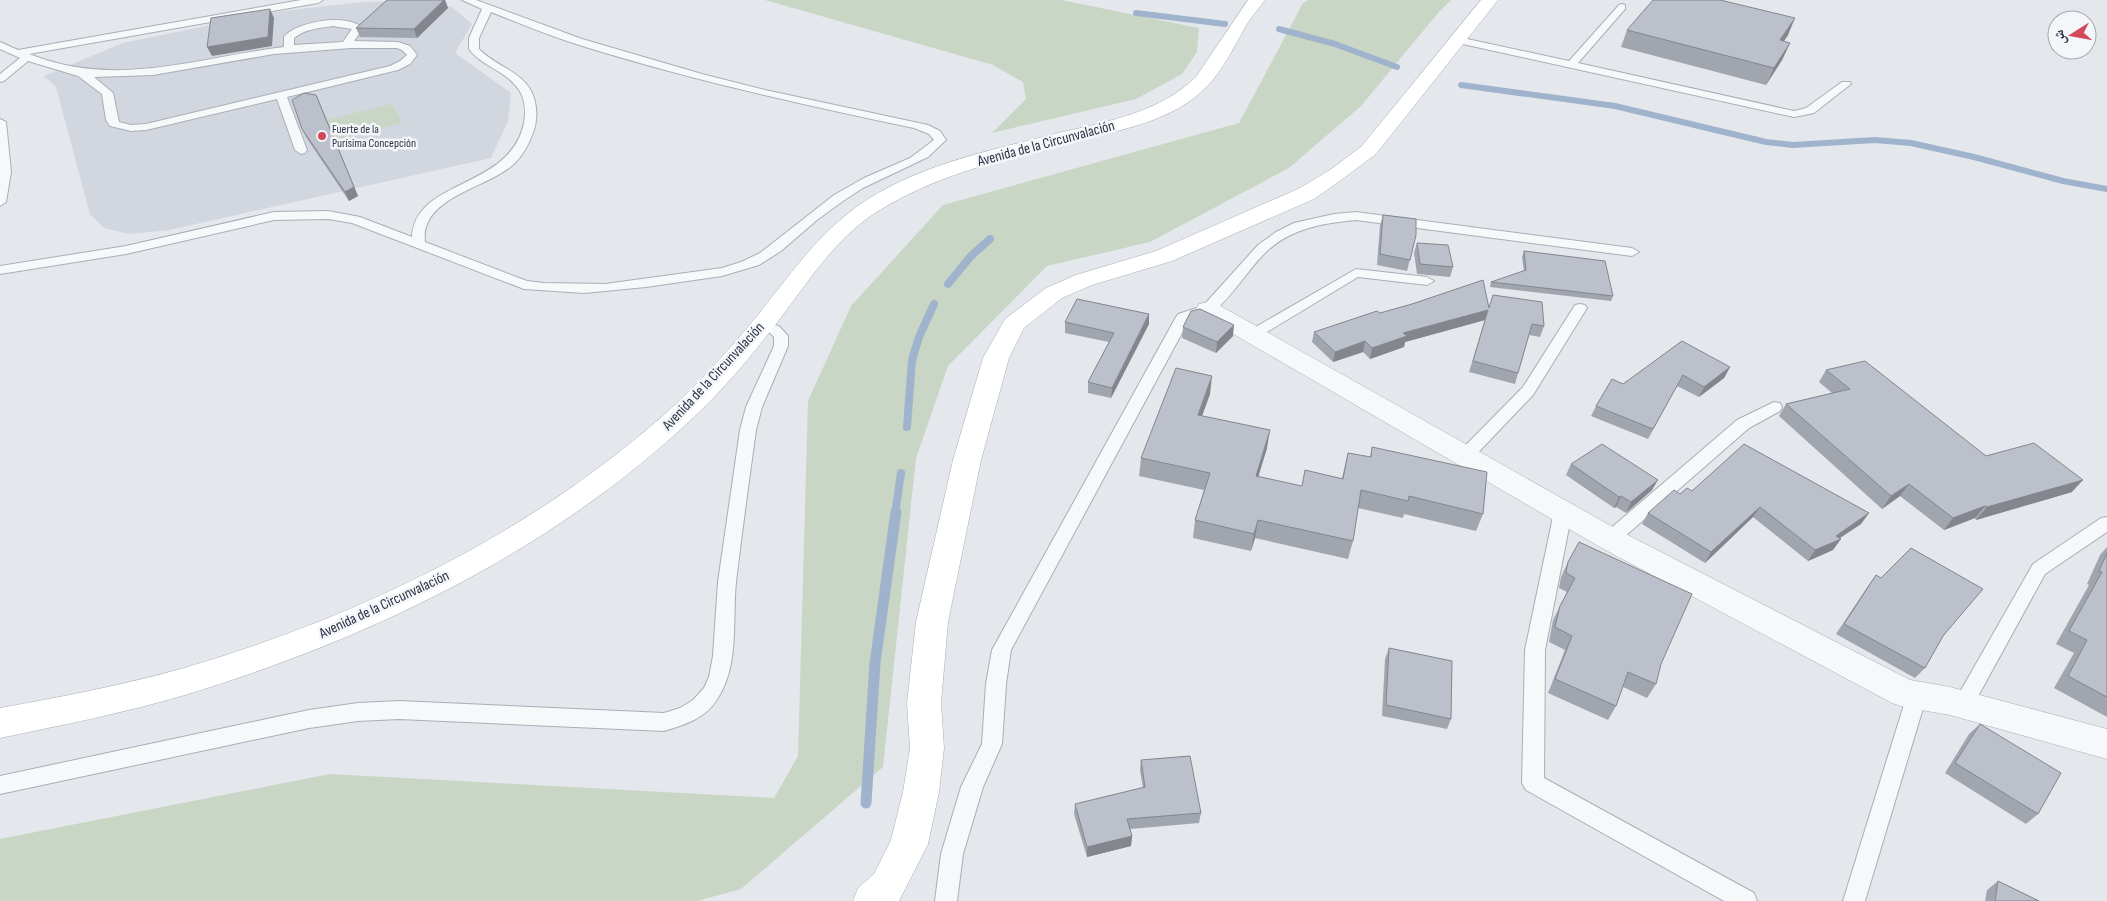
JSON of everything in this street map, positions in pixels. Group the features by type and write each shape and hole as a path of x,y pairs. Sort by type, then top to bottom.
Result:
{"main road":[{"name":"Avenida de la Circunvalación","path":"0,723 108,702 184,682 260,657 339,627 398,601 520,535 625,463 685,410 761,326 813,258 830,239 862,212 886,197 917,182 953,169 1136,118 1176,102 1192,91 1215,66 1238,23 1256,0"},
{"path":"872,901 887,887 909,844 919,801 927,748 924,703 932,622 967,460 996,358 1014,324 1054,293 1084,280 1164,256 1306,194 1330,179 1369,150 1490,0"}],"street":[{"path":"1208,309 1610,539 1904,692 1963,705 2107,744"}],"lane":[{"path":"0,79 21,56 318,0"},
{"path":"0,270 126,250 274,216 328,215 355,220 524,285 542,288 609,286 656,282 736,269 779,247 840,197 879,174 923,155 934,148 940,140 938,134 930,128 766,93 635,59 569,38 467,0"},
{"path":"418,244 418,229 426,214 435,204 501,168 516,154 526,134 531,111 525,90 518,81 480,55 474,48 474,38 488,7"},
{"path":"1571,65 1622,7"},
{"path":"289,49 289,37 295,32 311,26 334,23 342,23 358,28 347,44"},
{"path":"1458,40 1794,114 1810,111 1846,84"},
{"path":"0,45 21,56 82,73 115,74 150,71 289,49 347,44 398,46 406,48 412,55 410,60 394,68 146,127 131,128 114,124 107,93 82,73"},
{"path":"107,93 124,81 150,71"},
{"path":"281,95 301,150"},
{"path":"0,122 6,176 0,202"},
{"path":"946,901 952,854 972,787 992,744 996,684 1002,650 1183,317 1208,309 1264,248 1299,226 1334,218 1356,216 1632,252"},
{"path":"1252,335 1356,272 1427,281"},
{"path":"1465,456 1528,391 1580,308"},
{"path":"0,785 309,719 358,712 399,710 664,722 686,716 702,704 715,687 721,664 725,604 748,430 754,407 781,346 781,336 774,329 761,326"},
{"path":"1610,539 1743,424 1774,406"},
{"path":"1563,512 1535,650 1533,783 1746,901"},
{"path":"1963,705 2039,569 2107,523"},
{"path":"1854,901 1917,695"}],"shaded area":[{"path":"415,1 452,7 472,24 455,53 511,93 508,121 491,158 169,230 129,234 104,228 90,214 56,87 44,76 123,43 274,12 363,2"}],"green space":[{"path":"765,0 1061,0 1199,28 1197,52 1182,74 1136,99 992,133 1026,99 1023,82 993,65"},
{"path":"1308,0 1451,0 1361,106 1289,168 1150,242 1047,266 948,366 916,458 883,767 741,889 697,901 0,901 0,839 330,774 774,798 798,756 808,401 851,306 943,205 1239,123 1303,3"},
{"path":"392,104 402,123 317,145 310,124"}],"building":[{"path":"387,0 444,0 414,29 356,28"},
{"path":"1653,0 1720,0 1795,18 1780,40 1790,43 1774,68 1627,30"},
{"path":"270,9 268,37 207,47 211,18"},
{"path":"304,93 316,95 354,187 345,192 302,129 292,100"},
{"path":"1383,215 1416,219 1416,235 1410,260 1380,254"},
{"path":"1417,243 1448,245 1453,267 1420,264"},
{"path":"1524,251 1605,261 1613,296 1491,282 1526,270"},
{"path":"1483,280 1489,308 1493,295 1542,302 1544,326 1532,324 1518,373 1473,361 1488,310 1403,333 1407,336 1372,348 1365,341 1335,352 1314,332 1377,311 1380,313 1412,304"},
{"path":"1077,299 1149,314 1112,388 1088,382 1114,333 1065,322"},
{"path":"1200,309 1234,325 1217,342 1183,327 1191,311"},
{"path":"1682,341 1730,367 1704,387 1683,375 1653,429 1596,406 1612,379 1623,384"},
{"path":"1865,361 1986,456 2034,443 2083,480 1985,506 1953,518 1909,484 1891,496 1786,404 1850,389 1826,370"},
{"path":"1176,368 1212,376 1198,415 1270,430 1256,476 1302,486 1305,470 1343,479 1348,453 1371,457 1372,447 1487,472 1483,514 1409,496 1408,501 1361,490 1353,541 1258,520 1254,534 1195,520 1210,473 1141,458"},
{"path":"1602,444 1658,480 1631,502 1621,496 1619,497 1571,464"},
{"path":"1744,444 1869,513 1836,536 1841,539 1815,550 1760,507 1711,552 1648,513 1674,490 1680,494 1687,488 1692,491"},
{"path":"1579,542 1692,594 1661,664 1656,684 1628,672 1616,706 1555,679 1572,636 1555,627 1560,606 1575,578 1566,573 1568,562"},
{"path":"1911,548 1983,589 1943,636 1925,668 1844,624 1876,575 1881,578"},
{"path":"2107,553 2107,697 2068,676 2087,640 2069,631 2102,572 2099,571"},
{"path":"1389,648 1452,661 1451,719 1386,705"},
{"path":"1980,724 2061,773 2038,814 1955,763"},
{"path":"1190,756 1201,813 1127,819 1132,836 1087,847 1075,804 1145,787 1141,760"},
{"path":"1998,881 2039,901 1995,901"}],"waterway":[{"path":"1136,13 1225,24"},
{"path":"1279,29 1335,44 1397,67"},
{"path":"1461,85 1615,106 1766,142 1793,145 1875,140 1911,143 1974,157 2063,181 2107,189"},
{"path":"948,284 971,256 990,239"},
{"path":"907,427 912,360 919,337 934,304"},
{"path":"895,514 901,473"},
{"path":"866,803 875,663 896,512"}],"place":[{"name":"Fuerte de la Purísima Concepción","path":"322,136"}]}
